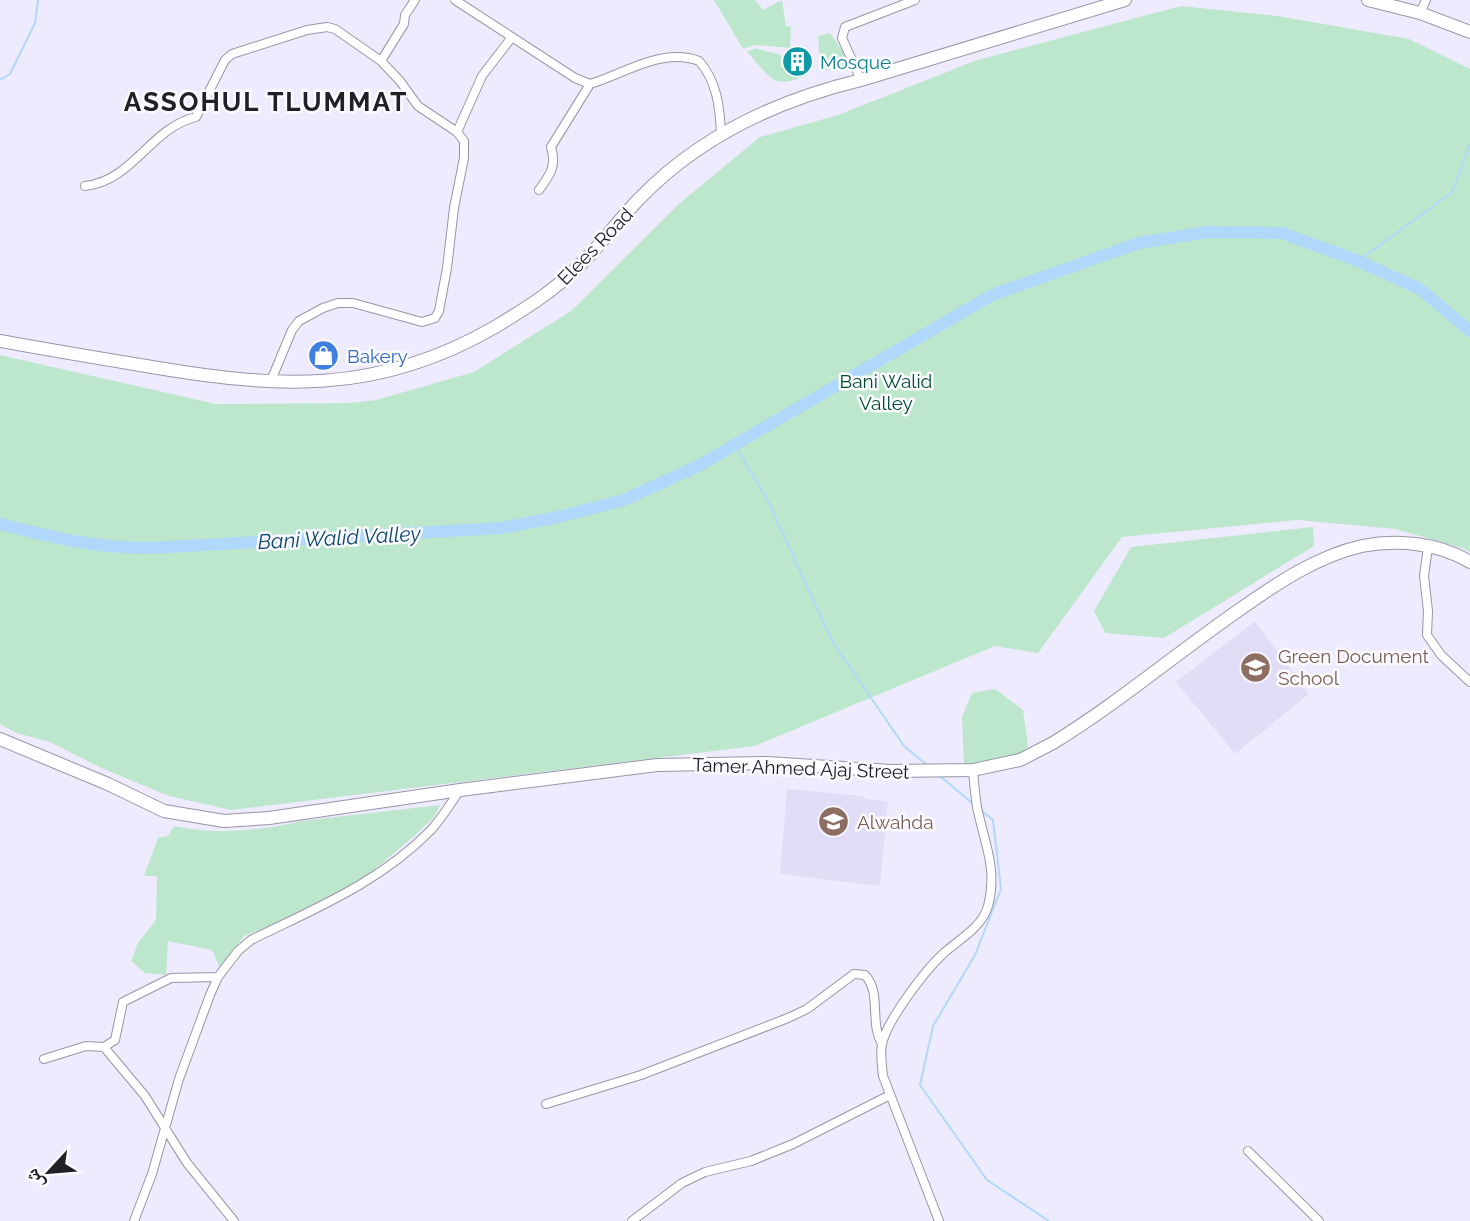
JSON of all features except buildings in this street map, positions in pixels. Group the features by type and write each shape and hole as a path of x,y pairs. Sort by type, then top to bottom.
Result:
{"main road":[{"name":"Elees Road","path":"0,341 200,375 270,383 326,382 363,377 417,363 477,337 557,286 595,249 640,197 670,171 720,134 757,114 822,89 861,80 1125,0"},
{"path":"1368,0 1420,13 1470,32"},
{"name":"Tamer Ahmed Ajaj Street","path":"0,740 108,784 164,811 224,821 270,818 657,765 767,763 891,771 973,770 1020,760 1054,743 1220,623 1300,571 1329,557 1362,547 1400,543 1436,548 1470,562"}],"street":[{"path":"381,61 415,0"},
{"path":"455,0 575,78 590,84"},
{"path":"887,0 887,10"},
{"path":"861,80 842,38 843,31 849,24 915,0"},
{"path":"1420,13 1426,0"},
{"path":"85,186 114,177 130,166 163,133 196,117 225,60 232,54 307,30 327,27 335,29 381,61 418,106 457,132 464,141 464,158 454,208 447,268 439,311 435,318 422,322 354,303 338,303 323,308 299,321 292,330 270,383"},
{"path":"457,132 482,76 512,37"},
{"path":"539,190 555,163 551,147 590,84 631,66 677,58 695,59 704,66 714,87 720,106 720,134"},
{"path":"1428,547 1424,576 1428,611 1427,635 1441,655 1470,682"},
{"path":"939,1221 883,1076 882,1044 894,1019 933,964 975,927 987,909 991,860 977,807 973,770"},
{"path":"135,1221 166,1127 178,1079 218,977 238,951 251,940 352,892 374,876 430,831 460,790"},
{"path":"546,1104 641,1075 788,1018 807,1009 854,974 865,975 873,986 875,1028 882,1044"},
{"path":"44,1059 86,1046 104,1047 115,1040 121,1008 127,999 171,978 218,977"},
{"path":"104,1047 145,1096 187,1163 234,1221"},
{"path":"632,1221 682,1183 705,1172 751,1161 793,1144 891,1095"},
{"path":"1248,1151 1319,1221"}],"shaded area":[{"path":"1255,621 1309,694 1235,754 1176,682"},
{"path":"787,789 888,801 880,886 780,874"}],"green space":[{"path":"714,0 755,0 763,10 782,0 786,27 791,26 790,48 755,45 743,49"},
{"name":"Bani Walid Valley","path":"1181,6 1278,16 1409,39 1470,69 1470,552 1395,529 1298,520 1122,537 1038,653 995,646 755,746 231,810 169,796 101,768 50,742 16,733 0,724 0,355 216,404 350,403 376,400 474,372 571,311 680,203 760,137 838,115 977,60"},
{"path":"830,33 850,61 849,64 821,72 818,36"},
{"path":"755,48 781,55 781,67 806,69 807,75 786,82 772,79 747,52"},
{"path":"1313,527 1314,546 1164,638 1105,633 1094,611 1131,547"},
{"path":"995,689 1023,710 1028,746 1020,754 964,766 962,717 972,693"},
{"path":"440,805 434,817 412,838 358,883 282,921 244,936 220,968 212,950 168,941 166,975 145,973 131,961 138,943 156,920 157,876 144,876 158,838 168,836 174,826 221,831 254,829"}],"waterway":[{"path":"0,80 10,74 35,23 38,0"},
{"path":"1358,261 1452,192 1470,144"},
{"name":"Bani Walid Valley","path":"0,524 92,544 150,548 502,528 558,517 624,500 700,465 992,295 1139,243 1207,232 1282,233 1358,261 1420,289 1470,331"},
{"path":"735,445 768,501 832,641 904,746 927,765"},
{"path":"941,777 972,803"},
{"path":"982,811 993,820 1001,889 975,955 933,1026 920,1085 987,1180 1049,1221"}],"place":[{"name":"Mosque","path":"797,62"},
{"name":"Bakery","path":"324,356"},
{"name":"Green Document School","path":"1255,667"},
{"name":"Alwahda","path":"834,822"}],"district":[{"name":"ASSOHUL TLUMMAT","path":"266,102"}]}
